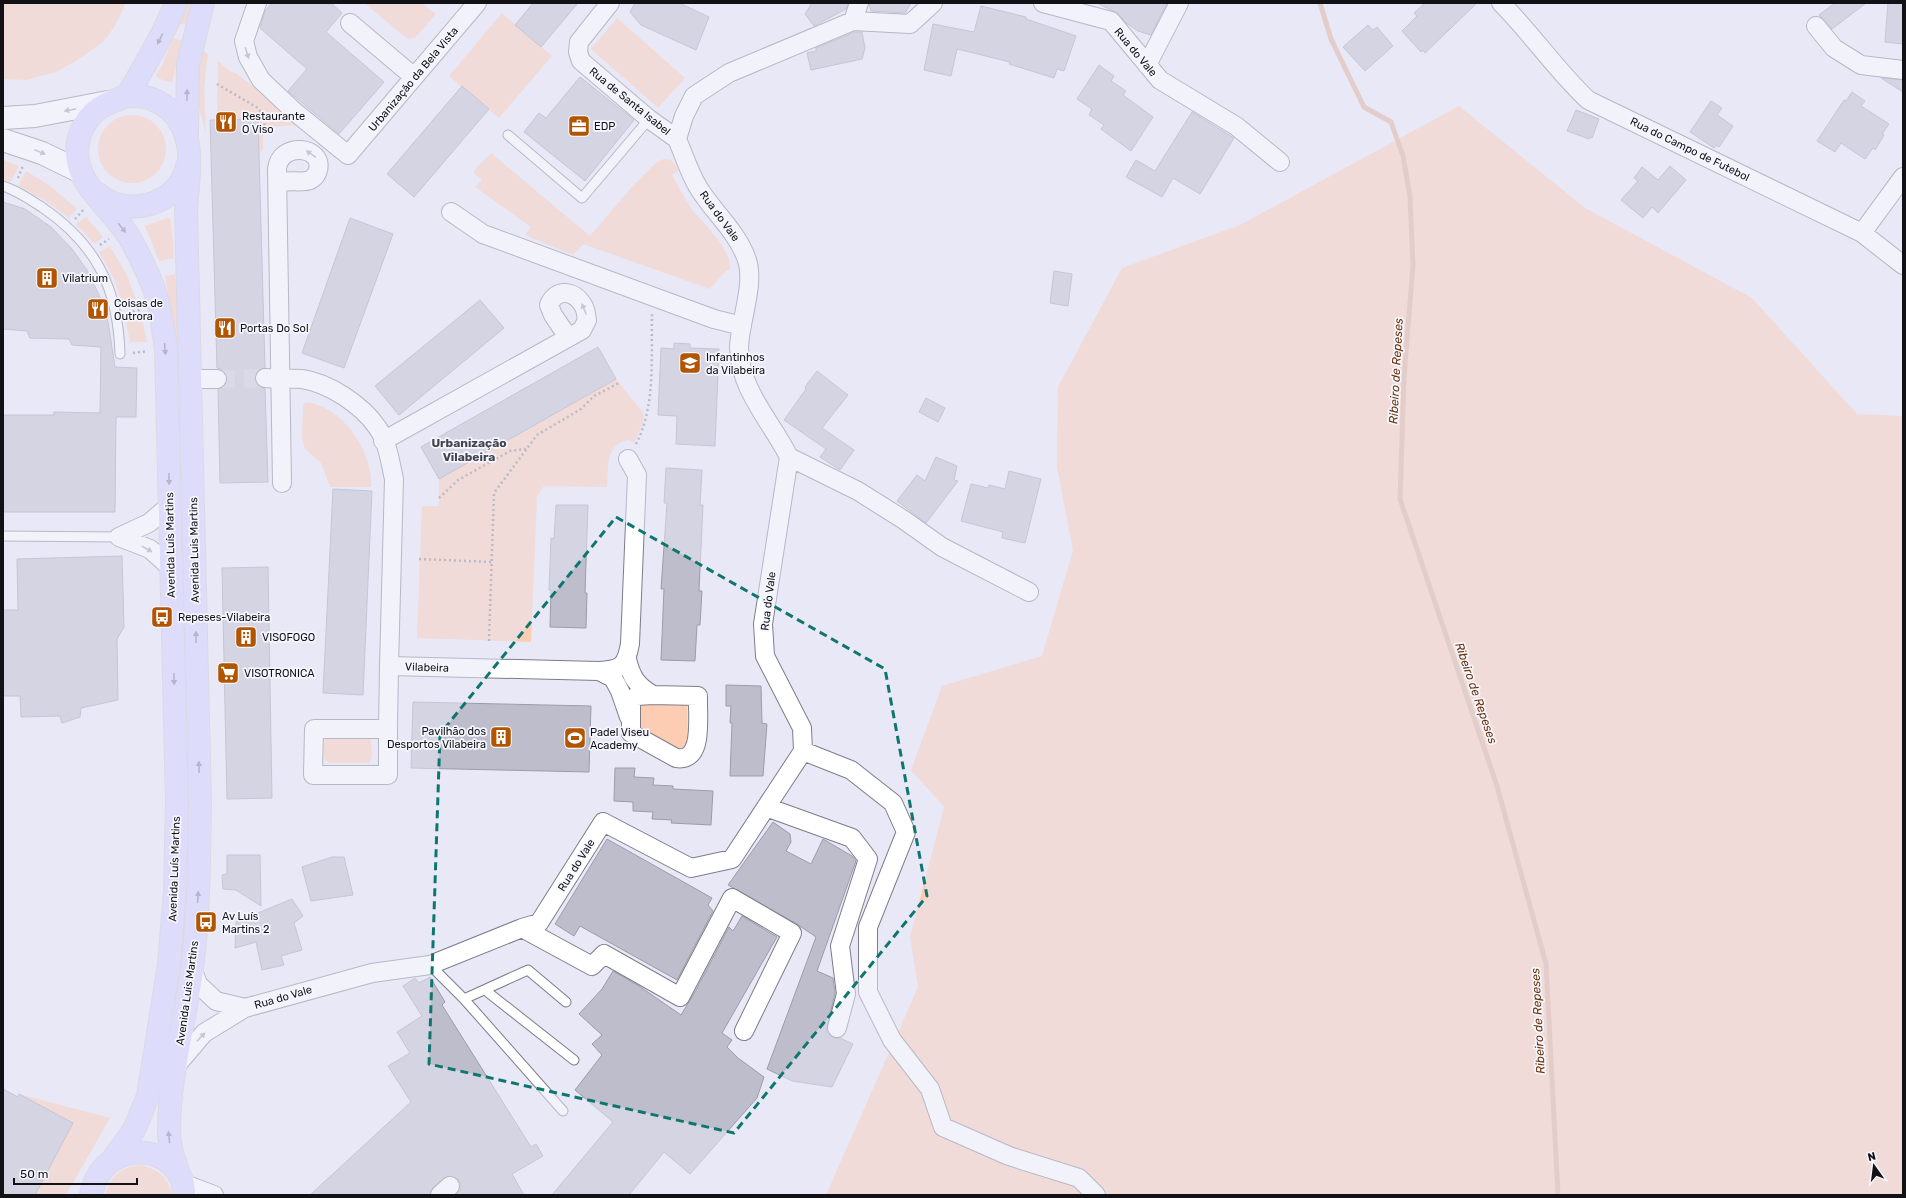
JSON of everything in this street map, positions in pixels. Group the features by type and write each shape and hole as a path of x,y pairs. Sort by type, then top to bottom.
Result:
{"main road":[{"name":"Avenida Luís Martins","path":"91,1195 94,1183 101,1170 112,1160 134,1130 148,1096 169,965 175,891 176,802 166,349 159,306 149,274 130,238 85,180 77,156 78,140 82,129 95,111 117,99 154,50 166,28 176,3"},
{"name":"Avenida Luis Martins","path":"182,1184 172,1156 169,1132 171,1099 192,968 198,892 200,802 185,135 188,65 203,3"},
{"path":"117,99 146,97 164,104 185,135"},
{"name":"Avenida Luis Martins","path":"85,180 104,200 122,207 142,207 160,201 175,189 186,172 185,135"},
{"path":"112,1160 126,1154 141,1152 156,1155 169,1163 182,1184"}],"street":[{"name":"Urbanização da Bela Vista","path":"257,3 244,40 248,57 261,80 295,112 348,155 477,3"},
{"name":"Rua de Santa Isabel","path":"610,3 579,42 578,52 581,61 649,119 677,139"},
{"path":"853,21 859,3"},
{"path":"677,139 684,116 694,96 729,73 853,21 910,24 933,3"},
{"name":"Rua do Vale","path":"1043,3 1111,21 1160,80 1236,126 1280,162"},
{"path":"1147,65 1179,3"},
{"name":"Rua do Campo de Futebol","path":"1501,3 1518,20 1570,83 1588,100 1862,233 1903,265"},
{"path":"350,23 414,77"},
{"path":"1816,26 1834,48 1862,65 1903,70"},
{"path":"3,118 35,116 117,99"},
{"name":"Rua do Vale","path":"245,1008 372,973 430,965 522,928 539,923 603,822 691,868 732,859 803,751 802,728 765,656 764,624 789,457 778,435 751,393 742,372 739,348 749,281 748,261 738,239 698,186 677,139"},
{"path":"3,140 42,153 85,180"},
{"path":"1862,233 1903,177"},
{"path":"278,186 273,378 282,483"},
{"path":"451,212 483,234 714,319 742,326"},
{"path":"383,441 568,337"},
{"name":"Vilabeira","path":"273,378 302,379 327,386 354,403 378,427 387,450 394,479 389,666 611,671 620,667 627,659"},
{"path":"190,379 217,379"},
{"path":"789,457 858,491 904,520 942,547 1029,592"},
{"path":"628,459 637,475 630,644 627,659 630,672 636,682 653,695"},
{"path":"119,537 149,523 169,506"},
{"path":"119,537 150,548 171,568"},
{"path":"388,729 314,729 313,775 388,775 389,666"},
{"path":"599,671 613,678 620,691 631,722"},
{"path":"653,695 698,696 696,746 694,752 690,756 682,759 676,758 631,734 631,701 636,696 653,695"},
{"path":"803,751 851,770 893,803 906,832 868,927 868,992 892,1040 930,1090 943,1127 1009,1156 1079,1178 1096,1195"},
{"path":"766,807 852,838 868,859 840,946 846,994 837,1028"},
{"path":"522,928 592,966 604,954 680,997 732,898 792,934 744,1031"},
{"path":"192,968 198,984 216,1002 245,1008"},
{"path":"176,1066 204,1033 245,1008"},
{"path":"182,1184 214,1195"}],"lane":[{"path":"508,135 582,198 649,119"},
{"path":"3,186 29,198 66,225 81,240 102,274 117,315 120,354"},
{"path":"3,536 119,537"},
{"path":"430,965 464,999 563,1111"},
{"path":"464,999 528,970 566,1002"},
{"path":"485,990 574,1060"}],"path":[{"path":"217,84 258,108 264,117 265,127"},
{"path":"628,459 642,432 650,399 652,296"},
{"path":"117,315 143,309"},
{"path":"120,354 152,351"},
{"path":"489,641 494,493 537,435 581,409 594,396 619,383"},
{"path":"439,498 458,480 510,450 527,449"},
{"path":"419,559 492,562"}],"highlighted area":[{"path":"616,517 885,669 927,896 734,1133 429,1064 440,734"}],"shaded area":[{"path":"3,3 126,3 115,26 103,42 79,59 56,72 26,80 3,79"},
{"path":"185,3 193,3 186,25 177,23"},
{"path":"364,3 422,3 436,14 415,38 408,39"},
{"path":"502,13 552,56 499,118 449,76"},
{"path":"617,18 685,78 658,108 591,49"},
{"path":"173,38 182,41 172,82 162,80 156,75 162,65"},
{"path":"200,48 208,54 204,89 206,133 199,108 197,89"},
{"path":"218,61 231,72 236,73 301,125 263,127 263,149 259,154 258,119 217,120"},
{"path":"1459,106 1585,208 1752,298 1857,414 1903,416 1903,1195 826,1195 918,987 910,937 944,807 911,770 942,686 1042,656 1073,550 1057,467 1058,387 1122,268 1240,225"},
{"path":"132,115 145,118 156,125 163,136 166,149 163,162 156,173 145,180 132,183 119,180 108,173 101,162 98,149 101,136 108,125 119,118"},
{"path":"491,153 590,236 632,187 657,162 664,159 671,160 678,171 672,175 694,212 723,246 727,254 730,271 727,270 710,289 583,244 573,255 525,235 531,227 475,187 482,180 473,172"},
{"path":"3,160 19,166 11,182 3,179"},
{"path":"26,171 49,185 77,209 69,218 46,201 18,186"},
{"path":"86,217 103,237 94,244 76,224"},
{"path":"167,218 171,221 174,258 159,261 145,226"},
{"path":"110,246 127,275 138,306 124,309 114,279 99,252"},
{"path":"175,274 178,303 185,585 180,585 174,338 165,276"},
{"path":"141,314 147,342 130,342 125,317"},
{"path":"616,379 644,414 642,426 634,443 629,440 615,446 609,458 607,487 544,486 537,496 531,642 417,638 422,506 439,506 439,479"},
{"path":"306,402 332,412 353,433 367,459 371,487 330,487 321,463 305,449 302,437 303,405"},
{"path":"185,601 190,776 188,906 176,1008 163,1085 158,1083 180,602"},
{"path":"637,702 687,704 688,741 686,746 683,748 678,748 638,727"},
{"path":"329,737 367,737 371,740 372,757 369,763 329,763 324,758 324,741"},
{"path":"19,1094 110,1118 66,1195 35,1195 73,1123"},
{"path":"142,1165 158,1172 165,1179 171,1189 172,1195 105,1195 110,1182 118,1173 129,1167"}],"building":[{"path":"272,3 331,3 342,13 326,32 384,82 339,134 288,91 307,69 260,28 265,11"},
{"path":"533,3 578,3 541,47 515,25"},
{"path":"635,3 679,3 709,17 696,50 641,25 630,12"},
{"path":"812,3 848,3 846,9 814,26 805,14"},
{"path":"869,3 911,3 905,13 871,11"},
{"path":"1097,3 1167,3 1151,35 1138,31 1126,23 1119,14"},
{"path":"1425,3 1477,3 1425,53 1423,50 1421,52 1402,31 1417,16 1414,13"},
{"path":"1835,3 1866,3 1832,29 1819,15"},
{"path":"1888,3 1903,3 1903,44 1885,42"},
{"path":"981,6 1026,17 1026,19 1076,36 1064,71 1057,69 1054,78 1009,64 1010,62 957,49 951,76 924,70 933,24 974,32"},
{"path":"1368,25 1373,30 1377,27 1393,46 1365,71 1343,47"},
{"path":"855,32 862,32 865,48 862,59 811,70 807,53 816,51 816,48"},
{"path":"1099,65 1114,76 1111,81 1126,91 1123,95 1153,117 1131,151 1101,129 1104,125 1089,115 1092,109 1077,99"},
{"name":"EDP","path":"580,77 634,120 585,181 524,132 539,113 546,118"},
{"path":"1881,78 1903,80 1903,92"},
{"path":"462,86 489,109 414,197 387,174"},
{"path":"1852,92 1865,101 1861,106 1889,124 1882,134 1884,135 1875,150 1873,148 1865,159 1841,143 1835,152 1817,141 1844,100 1846,101"},
{"path":"1711,101 1722,108 1717,115 1733,126 1719,147 1716,145 1714,148 1690,132"},
{"path":"1576,110 1599,119 1592,138 1589,137 1589,139 1567,131"},
{"path":"1192,112 1234,138 1200,194 1173,178 1162,197 1126,177 1136,160 1155,171"},
{"path":"258,119 265,368 257,372 255,378 259,386 265,389 268,482 220,483 218,389 226,385 227,379 223,370 217,368 210,120"},
{"path":"1670,166 1686,180 1658,213 1652,207 1643,218 1621,200 1638,181 1634,178 1642,167 1658,180"},
{"path":"3,202 25,209 51,227 72,249 87,270 100,297 108,322 115,367 137,368 136,417 116,417 115,512 3,512 3,415 54,415 54,412 100,413 101,347 72,345 69,339 30,338 27,331 3,329"},
{"path":"350,218 393,234 344,368 302,353"},
{"path":"1054,271 1072,274 1068,306 1050,303"},
{"path":"480,300 504,328 399,415 375,386"},
{"path":"674,343 690,344 690,348 719,349 715,446 676,444 677,416 658,415 661,348 674,349"},
{"path":"598,347 616,379 439,479 421,447"},
{"path":"817,371 848,395 822,428 854,450 840,470 820,457 826,449 784,420"},
{"path":"926,398 945,408 938,422 919,412"},
{"path":"936,457 957,466 954,480 958,481 926,523 897,501 917,475 925,481"},
{"path":"666,468 702,470 700,505 703,505 699,591 702,591 700,625 697,625 695,661 661,660 664,589 661,589 667,503 664,503"},
{"path":"1009,471 1041,479 1025,543 1002,538 1003,532 961,521 971,484 988,488 989,485 1005,489"},
{"path":"333,489 372,491 363,695 323,693"},
{"path":"556,505 588,505 585,593 587,593 586,628 550,627 551,590 549,590 551,538 554,539"},
{"path":"122,556 124,627 117,639 118,700 81,708 80,717 62,723 60,716 21,717 20,696 3,696 3,610 18,610 17,559"},
{"name":"VISOFOGO","path":"268,567 272,798 227,799 222,568"},
{"path":"726,685 761,686 762,723 767,724 763,776 730,776 732,723 730,723 731,706 726,706"},
{"name":"Pavilhão dos Desportos Vilabeira","path":"413,702 591,706 589,772 411,768"},
{"path":"615,768 635,768 634,777 654,778 653,785 673,786 673,789 713,791 711,825 671,823 672,820 652,819 653,812 633,811 633,802 614,801"},
{"path":"773,822 790,834 791,842 786,851 811,864 823,839 852,856 856,861 817,971 833,978 835,993 826,1032 834,1038 840,1038 853,1044 832,1087 792,1081 767,1069 816,937 797,924 728,885"},
{"path":"607,839 712,898 708,905 713,911 677,980 580,926 574,936 555,924"},
{"path":"227,855 260,855 261,906 236,890 223,889 222,875 227,874"},
{"path":"332,857 344,857 353,895 311,901 302,867"},
{"path":"292,899 303,916 294,923 302,950 281,956 284,965 262,970 256,942 235,948 236,922"},
{"path":"742,916 777,937 722,1033 732,1040 727,1047 738,1058 764,1077 757,1098 690,1174 664,1152 629,1195 552,1195 613,1122 575,1090 602,1055 592,1044 602,1035 579,1014 602,989 613,971 639,986 681,1015 729,927 733,931"},
{"path":"430,977 445,1002 442,1005 531,1147 536,1144 543,1156 512,1174 524,1195 456,1195 460,1190 460,1183 458,1179 448,1176 433,1187 430,1195 310,1195 411,1102 388,1066 410,1053 397,1032 422,1016 403,986 415,978 419,983"},
{"path":"3,1089 18,1097 19,1094 73,1123 35,1195 3,1195"}],"waterway":[{"name":"Ribeiro de Repeses","path":"1320,3 1331,39 1364,107 1391,122 1403,156 1410,197 1413,265 1404,377 1400,499 1497,786 1546,964 1558,1195"}],"tunnel":[{"path":"217,379 265,378"}],"place":[{"name":"Restaurante O Viso","path":"226,122"},
{"name":"EDP","path":"579,126"},
{"name":"Vilatrium","path":"47,278"},
{"name":"Coisas de Outrora","path":"98,309"},
{"name":"Portas Do Sol","path":"225,328"},
{"name":"Infantinhos da Vilabeira","path":"690,363"},
{"name":"Repeses-Vilabeira","path":"162,617"},
{"name":"VISOFOGO","path":"246,637"},
{"name":"VISOTRONICA","path":"228,673"},
{"name":"Pavilhão dos Desportos Vilabeira","path":"501,737"},
{"name":"Padel Viseu Academy","path":"575,738"},
{"name":"Av Luís Martins 2","path":"206,922"}],"district":[{"name":"Urbanização Vilabeira","path":"469,450"}]}
